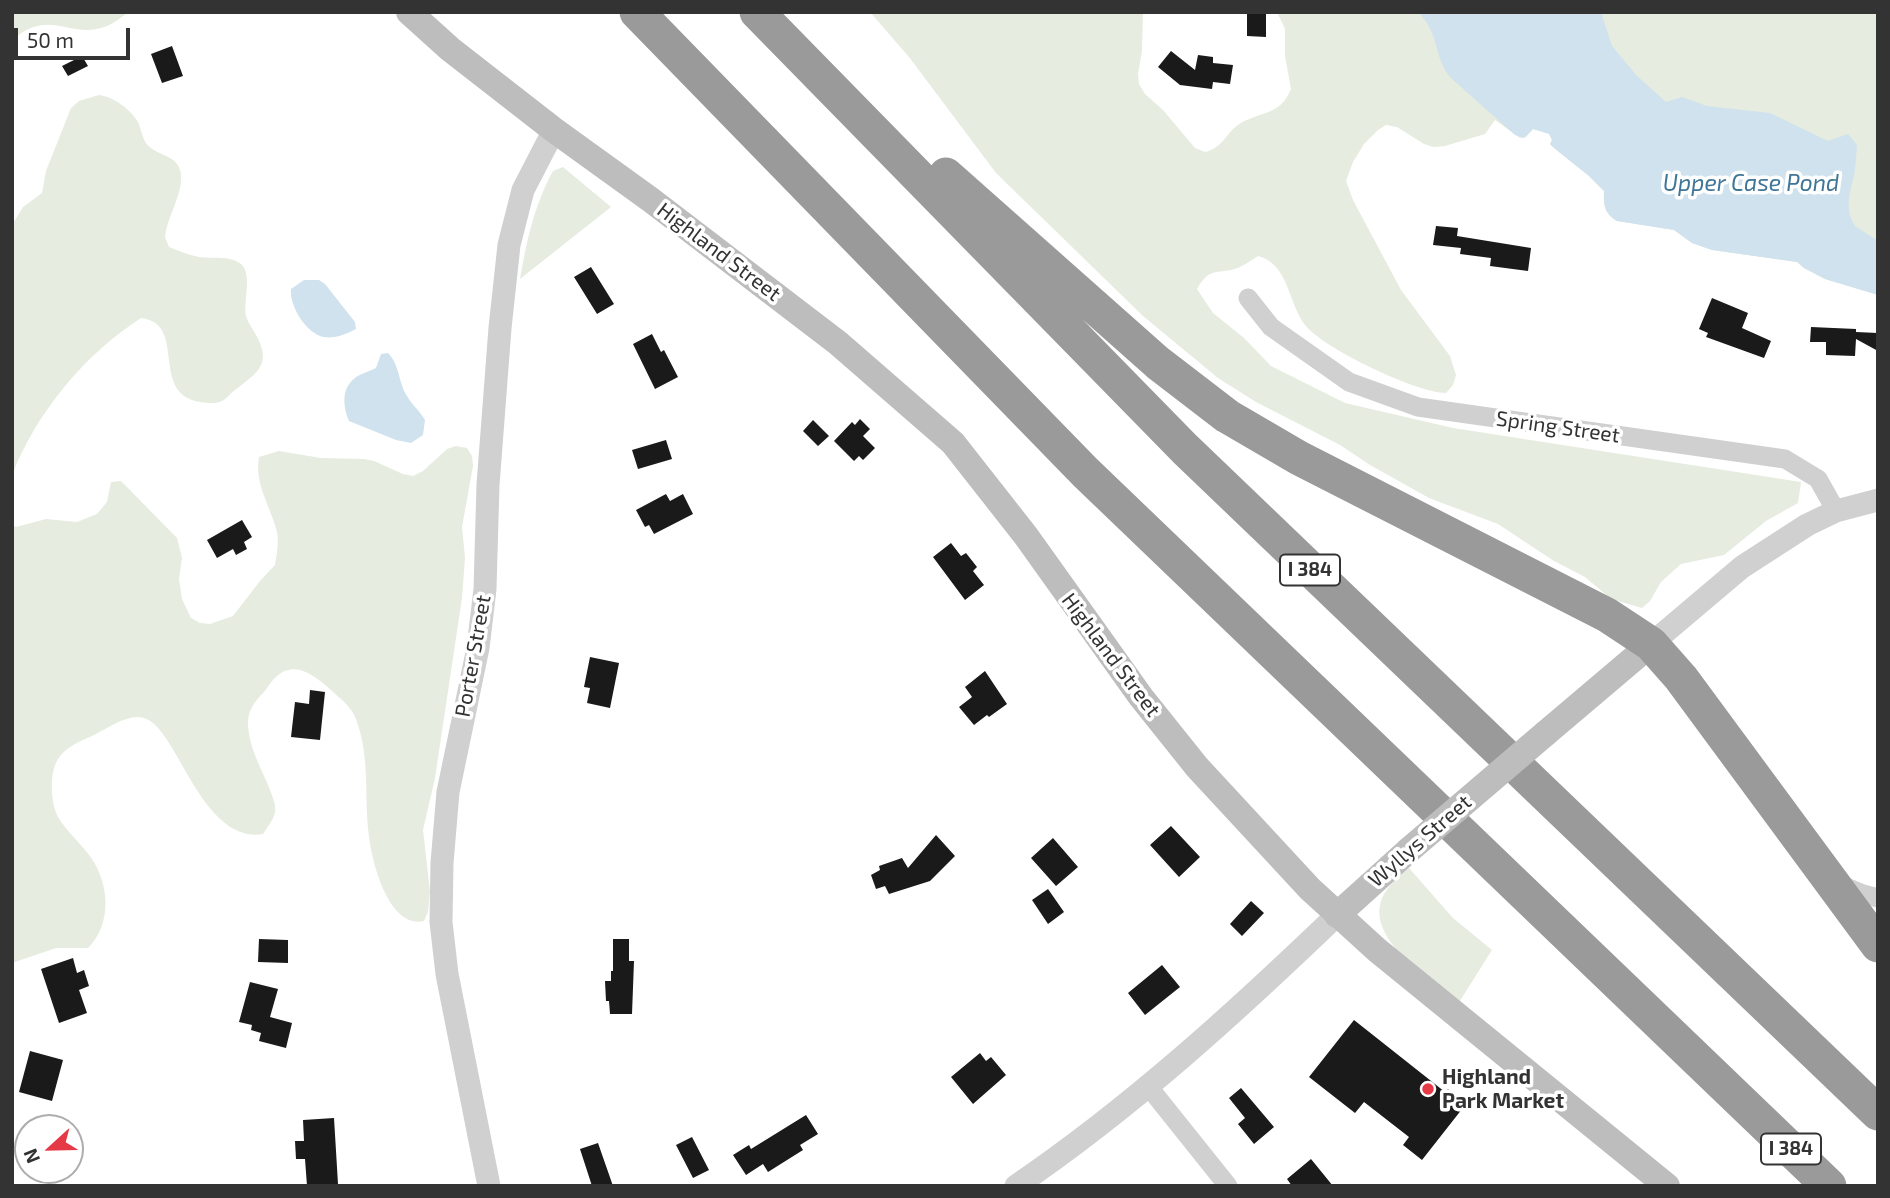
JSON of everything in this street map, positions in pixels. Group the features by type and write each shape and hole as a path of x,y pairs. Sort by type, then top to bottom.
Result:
{"highway":[{"name":"I 384","path":"638,12 1085,472 1829,1186"},
{"name":"I 384","path":"757,12 1176,440 1878,1113"},
{"path":"768,12 824,55 966,194 1208,404 1299,458 1607,615 1651,644 1681,678 1878,945"}],"main road":[{"name":"Highland Street","path":"409,12 450,49 554,130 806,318 904,398 953,443 1018,525 1090,629 1173,737 1253,828 1337,915 1667,1186"},
{"name":"Wyllys Street","path":"1337,915 1409,850 1651,644"}],"street":[{"name":"Porter Street","path":"489,1186 447,974 441,922 442,863 448,792 478,648 485,589 488,485 509,245 523,190 554,130"},
{"name":"Spring Street","path":"1248,298 1271,327 1349,383 1383,396 1418,407 1785,458 1818,480 1836,511"},
{"path":"1836,511 1878,500"},
{"name":"Wyllys Street","path":"1651,644 1742,567 1807,525 1836,511"},
{"path":"1827,878 1851,890 1878,898"},
{"name":"Wyllys Street","path":"1016,1186 1148,1086 1239,1008 1337,915"},
{"path":"1148,1086 1228,1186"}],"shaded area":[{"path":"12,12 128,12 111,24 96,29 42,25 28,29 12,40"},
{"path":"870,12 1143,12 1139,84 1195,148 1205,152 1220,144 1238,125 1275,109 1291,89 1285,56 1285,29 1277,12 1878,12 1878,295 1825,279 1797,262 1712,250 1692,243 1674,230 1617,221 1605,208 1604,191 1550,144 1552,140 1549,133 1533,129 1526,137 1520,138 1495,120 1485,134 1434,147 1424,144 1397,127 1386,125 1364,144 1346,181 1353,200 1401,290 1450,356 1456,375 1453,385 1446,393 1414,386 1394,378 1350,357 1315,335 1299,316 1287,285 1276,267 1268,260 1258,256 1235,269 1211,274 1204,278 1197,289 1213,313 1244,338 1271,366 1345,403 1453,428 1801,482 1798,503 1766,521 1724,555 1681,564 1661,582 1650,601 1642,608 1611,599 1585,577 1554,561 1498,524 1429,498 1218,378 1143,316 996,173 909,57"},
{"path":"99,95 126,108 138,122 146,143 176,162 179,167 180,189 165,237 169,247 199,257 232,259 245,269 246,316 260,344 263,359 253,376 221,401 213,403 192,400 179,391 172,378 164,334 156,323 141,318 100,349 64,387 35,429 12,475 12,225 23,207 42,193 46,171 71,108 79,101"},
{"path":"563,167 611,207 520,279 536,210 553,171"},
{"path":"456,446 467,448 472,456 473,466 462,527 465,558 462,598 435,778 423,830 430,891 428,912 424,921 412,921 401,915 384,892 378,877 369,836 364,752 353,714 320,680 294,669 275,678 249,715 252,747 275,805 274,817 263,834 246,834 217,816 194,786 162,733 148,719 138,717 119,722 74,744 61,755 56,762 52,780 55,809 62,823 92,859 100,874 105,897 104,919 88,948 56,948 12,963 12,525 16,527 46,519 77,522 97,514 107,502 111,482 121,481 177,538 182,558 179,579 182,599 191,618 210,624 233,616 275,565 278,536 261,486 259,457 279,451 321,458 364,459 413,476 423,471 447,449"},
{"path":"1409,868 1453,918 1492,950 1458,1004 1415,969 1389,939 1381,923 1380,907 1386,891"}],"water":[{"name":"Upper Case Pond","path":"1418,12 1601,12 1612,46 1637,76 1666,102 1682,97 1707,106 1770,113 1828,141 1848,134 1857,145 1849,200 1850,213 1855,226 1878,241 1878,295 1825,279 1797,262 1712,250 1692,243 1674,230 1617,221 1609,215 1604,191 1550,144 1552,140 1549,134 1533,129 1524,138 1515,135 1451,78 1442,63 1430,29"},
{"path":"304,280 319,280 325,284 355,322 356,329 340,336 324,337 305,325 291,296 291,289"},
{"path":"388,353 395,363 407,396 425,420 423,435 411,443 396,440 349,421 345,410 345,392 350,382 376,368 381,354"}],"building":[{"path":"1247,12 1266,12 1266,37 1247,36"},
{"path":"172,46 183,76 162,83 151,54"},
{"path":"1171,51 1195,70 1198,55 1213,57 1213,63 1233,65 1230,84 1213,82 1212,89 1180,85 1158,67"},
{"path":"82,56 88,66 68,76 62,66"},
{"path":"1436,226 1458,228 1457,236 1531,248 1528,271 1490,266 1491,258 1460,254 1461,248 1433,245"},
{"path":"591,267 614,304 597,314 574,277"},
{"path":"1712,298 1748,313 1742,328 1771,341 1764,358 1706,337 1708,333 1699,329"},
{"path":"1811,327 1878,333 1878,351 1856,339 1855,356 1826,355 1826,342 1810,342"},
{"path":"652,334 678,377 655,389 633,344"},
{"path":"860,419 870,429 863,436 875,448 863,460 859,456 854,461 834,441 852,422 855,425"},
{"path":"813,420 829,436 818,446 803,431"},
{"path":"666,440 672,459 638,469 632,450"},
{"path":"666,494 670,501 683,494 693,514 654,534 649,525 645,527 636,510"},
{"path":"242,520 252,537 244,542 247,549 236,555 233,549 217,558 207,540"},
{"path":"951,543 961,556 966,553 977,567 973,571 984,585 965,600 933,557"},
{"path":"590,657 619,663 610,708 587,703 590,688 584,687"},
{"path":"985,671 1007,704 974,725 959,707 972,697 965,687"},
{"path":"310,690 325,692 320,740 291,737 295,702 309,704"},
{"path":"1171,826 1200,857 1179,877 1150,845"},
{"path":"936,835 955,856 930,881 889,894 885,886 876,889 871,875 880,870 879,866 902,858 908,868"},
{"path":"1053,838 1078,867 1056,886 1031,858"},
{"path":"1048,889 1064,912 1048,924 1032,900"},
{"path":"1251,901 1264,913 1242,936 1230,924"},
{"path":"259,939 288,940 288,963 258,962"},
{"path":"613,939 629,939 629,961 634,961 632,1014 610,1014 609,1001 606,1001 605,981 611,981 613,971"},
{"path":"73,958 77,973 84,970 89,986 79,990 87,1013 59,1023 41,969"},
{"path":"1162,965 1180,987 1145,1015 1128,993"},
{"path":"250,982 278,989 270,1017 292,1023 286,1048 259,1041 261,1033 251,1030 252,1025 239,1022"},
{"path":"1354,1020 1445,1092 1448,1089 1466,1104 1422,1160 1403,1145 1409,1137 1364,1102 1355,1113 1309,1077"},
{"path":"30,1051 63,1060 52,1101 19,1092"},
{"path":"980,1053 986,1061 991,1057 1006,1075 973,1104 951,1077"},
{"path":"1241,1088 1274,1127 1254,1144 1238,1124 1245,1118 1229,1098"},
{"path":"806,1115 818,1134 800,1145 803,1150 768,1172 763,1164 746,1175 733,1155 749,1145 751,1149"},
{"path":"334,1118 338,1184 307,1186 305,1159 296,1159 295,1141 304,1141 303,1120"},
{"path":"692,1137 709,1170 693,1178 676,1145"},
{"path":"598,1143 613,1186 592,1186 580,1149"},
{"path":"1311,1159 1333,1186 1292,1186 1287,1179"}],"place":[{"name":"Highland Park Market","path":"1428,1089"}]}
